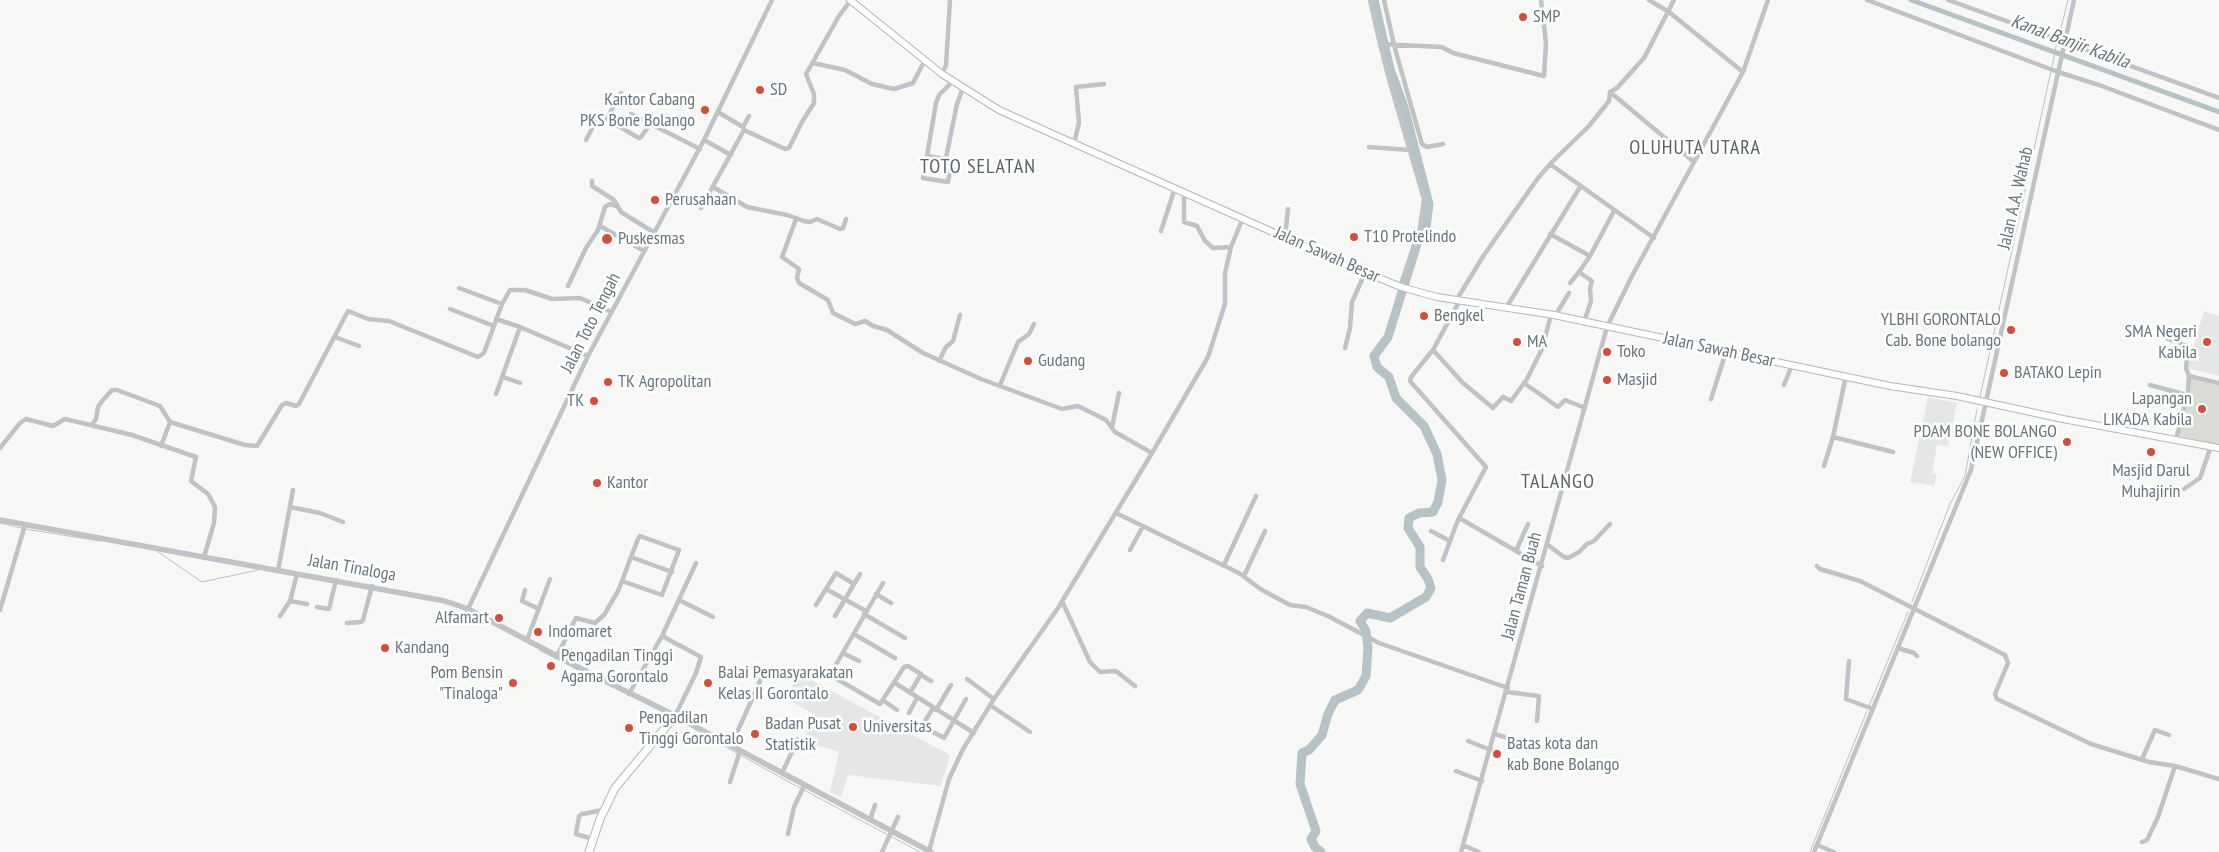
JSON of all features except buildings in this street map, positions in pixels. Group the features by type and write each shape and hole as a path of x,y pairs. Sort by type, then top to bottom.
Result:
{"main road":[{"name":"Jalan Sawah Besar","path":"850,0 942,74 999,110 1365,273 1401,287 1458,300 1553,315 1890,386 1985,402 2219,448"},
{"path":"589,852 609,798 623,777 675,716"}],"street":[{"name":"Jalan Toto Tengah","path":"468,609 588,356 700,150 772,0"},
{"path":"718,112 744,129 788,150 814,103 814,94 806,76 838,16 850,0"},
{"path":"942,74 946,65 950,0"},
{"path":"1370,0 1425,206 1401,287"},
{"path":"1384,0 1392,45 1422,144 1427,146 1443,144"},
{"path":"1382,44 1442,47 1456,54 1544,76 1546,43 1541,0"},
{"path":"1649,0 1668,12 1743,72"},
{"path":"1610,92 1617,88 1644,58 1674,0"},
{"name":"Jalan Taman Buah","path":"1461,852 1508,690 1607,327 1624,291 1743,72 1768,0"},
{"path":"1867,0 2219,130"},
{"path":"1948,0 2219,98"},
{"name":"Jalan A.A. Wahab","path":"1814,852 1968,480 2074,0"},
{"path":"813,63 838,68 872,84 894,89 900,85 913,82 925,60"},
{"path":"926,156 946,158 953,162 949,182 923,178 926,156 936,104 940,95 953,81"},
{"path":"1074,143 1079,122 1076,86 1104,84"},
{"path":"946,158 957,104 963,88"},
{"path":"606,120 621,92"},
{"path":"1610,92 1694,162"},
{"path":"1443,560 1458,520 1487,468 1410,381 1410,377 1433,350 1458,300 1519,205 1550,164 1590,126 1609,101 1610,92"},
{"path":"631,114 700,150"},
{"path":"701,208 731,155 749,116"},
{"path":"586,140 597,119 606,120 639,138 642,137 651,123"},
{"path":"704,140 731,155"},
{"path":"1369,147 1410,150"},
{"path":"1550,164 1654,238"},
{"path":"592,181 594,188 614,200 621,212 654,233"},
{"path":"713,187 747,207 796,219 810,222 817,219 840,229 843,228 846,219"},
{"path":"1506,308 1580,187"},
{"path":"1161,231 1175,188"},
{"path":"1184,192 1184,222 1197,226 1205,241 1213,248 1231,247"},
{"path":"568,286 586,248 600,226 605,207 610,204 616,206"},
{"path":"1285,237 1288,209"},
{"path":"1570,283 1590,256 1614,211"},
{"path":"930,852 949,779 963,749 994,698 1062,601 1152,453 1212,347 1225,304 1225,273 1231,247 1243,218"},
{"path":"796,219 782,255 799,269 797,278 799,283 828,300 833,313 857,324 866,321 873,326 887,330 914,348 939,361 982,379 1062,409 1078,406 1106,420 1111,424 1115,432 1152,453"},
{"path":"600,226 644,251"},
{"path":"1550,234 1590,256"},
{"path":"1579,272 1592,281 1590,288 1591,301 1584,322"},
{"path":"1344,348 1350,328 1352,302 1365,273"},
{"path":"459,288 502,304"},
{"path":"92,425 96,419 98,407 110,391 114,390 160,406 170,422 245,445 257,446 282,405 286,403 296,406 299,404 335,337 345,314 349,311 368,319 390,321 478,357 484,353 502,304 509,291 525,290 552,299 583,299 612,312"},
{"path":"1433,350 1463,383 1492,408 1503,396 1511,400 1524,383 1538,358 1553,315 1569,293"},
{"path":"450,309 494,326"},
{"path":"939,361 946,347 953,341 960,315"},
{"path":"496,319 520,327 588,356"},
{"path":"1000,385 1018,342 1029,334 1034,324"},
{"path":"496,394 520,327"},
{"path":"335,337 359,346"},
{"path":"2168,339 2180,342 2188,348 2186,368 2189,376 2187,395 2176,440"},
{"path":"1711,399 1726,352"},
{"path":"1784,385 1792,366"},
{"path":"1824,466 1833,437 1846,376"},
{"path":"2189,376 2219,383"},
{"path":"503,377 520,383"},
{"path":"1524,383 1558,407 1565,400 1586,408"},
{"path":"2150,385 2187,395"},
{"path":"1112,428 1119,393"},
{"path":"0,448 20,423 26,419 50,426 65,419 132,435 196,458 191,481 208,494 214,503 214,523 204,557"},
{"path":"161,446 170,422"},
{"path":"1833,437 1893,452"},
{"path":"2184,489 2200,478 2211,446"},
{"path":"278,571 293,490"},
{"path":"1224,565 1256,496"},
{"path":"290,507 320,513 343,522"},
{"path":"1116,513 1224,565 1285,603 1328,616 1379,643 1508,690 1539,696 1537,721"},
{"name":"Jalan Tinaloga","path":"0,520 278,571 372,586 435,598 468,609 629,694 675,716 731,746 739,753 782,774 803,788 870,820 930,852"},
{"path":"1458,520 1464,520 1542,566"},
{"path":"1516,551 1528,524"},
{"path":"1548,545 1564,558 1568,558 1594,541 1610,524"},
{"path":"0,610 25,525"},
{"path":"1130,550 1143,526"},
{"path":"1244,576 1265,531"},
{"path":"1431,531 1450,541"},
{"path":"557,656 576,618 597,623 614,598 640,536 679,550 662,595 622,581"},
{"path":"631,558 672,572"},
{"path":"629,694 662,636 696,563"},
{"path":"1817,566 1820,569 1860,581 2005,655 2008,663 1995,694 1996,699 2091,744 2219,779"},
{"path":"816,605 836,573 854,584"},
{"path":"280,616 290,601 297,574"},
{"path":"835,616 860,574"},
{"path":"527,640 550,579"},
{"path":"317,607 329,609 336,580"},
{"path":"830,675 883,583"},
{"path":"348,623 361,622 363,620 372,586"},
{"path":"826,589 845,599 905,638"},
{"path":"525,590 522,601 539,609"},
{"path":"876,594 890,603"},
{"path":"679,600 713,617"},
{"path":"290,601 308,604"},
{"path":"1062,601 1090,662 1100,672 1116,671 1135,686"},
{"path":"854,634 894,658"},
{"path":"662,636 701,657 696,673 675,716"},
{"path":"1898,648 1914,653 1917,656"},
{"path":"843,653 859,661"},
{"path":"1849,661 1846,699 1873,709"},
{"path":"821,670 880,704 884,701 906,666 931,681"},
{"path":"910,693 921,674"},
{"path":"731,746 761,679"},
{"path":"967,679 994,698"},
{"path":"895,683 974,733"},
{"path":"951,685 924,723 925,728 944,738 966,699"},
{"path":"909,713 918,698"},
{"path":"884,701 897,710"},
{"path":"990,705 1030,732"},
{"path":"2142,759 2155,730 2169,735"},
{"path":"1495,734 1540,748"},
{"path":"782,774 798,740"},
{"path":"1468,741 1491,750"},
{"path":"730,782 739,753"},
{"path":"2142,842 2147,840 2158,817 2175,766"},
{"path":"1456,772 1482,781"},
{"path":"788,834 794,808 803,788"},
{"path":"870,820 875,804"},
{"path":"593,839 576,834 579,816 604,810"},
{"path":"882,852 898,817"},
{"path":"1463,845 1479,852"},
{"path":"1817,845 1834,852"}],"shaded area":[{"name":"SMA Negeri Kabila","path":"2204,311 2219,316 2219,376 2187,368"},
{"name":"Lapangan LIKADA Kabila","path":"2192,376 2219,382 2219,445 2179,436"},
{"path":"1928,397 1957,403 1948,446 1937,445 1932,473 1937,474 1934,486 1910,482"},
{"name":"Universitas","path":"800,674 950,755 941,786 848,775 841,797 830,792 839,752 804,741 812,713 784,698"}],"waterway":[{"path":"1321,852 1315,847 1311,839 1316,831 1300,784 1302,753 1309,750 1322,735 1328,714 1335,700 1358,690 1366,676 1368,648 1366,631 1360,621 1367,613 1390,618 1426,597 1431,588 1428,579 1420,567 1420,547 1408,528 1409,518 1419,513 1433,512 1438,502 1442,480 1437,454 1424,426 1396,398 1389,377 1377,367 1374,356 1388,337 1417,244 1426,227 1429,204 1404,107 1390,69 1374,0"},
{"name":"Kanal Banjir Kabila","path":"1911,0 2219,112"},
{"path":"2059,36 2068,0"},
{"name":"Kanal Banjir Kabila","path":"2052,67 2057,42"},
{"path":"1980,397 2051,71"},
{"path":"1912,602 1950,504 1965,476 1977,409"},
{"path":"0,523 21,528"},
{"path":"25,529 100,541"},
{"path":"158,552 202,582 258,570"},
{"path":"465,611 475,616"},
{"path":"1869,706 1908,612"},
{"path":"539,650 592,677"},
{"path":"1810,852 1867,711"},
{"path":"708,737 737,753"},
{"path":"740,755 800,788"},
{"path":"804,790 920,852"}],"place":[{"name":"SMP","path":"1523,17"},
{"name":"SD","path":"760,90"},
{"name":"Kantor Cabang PKS Bone Bolango","path":"705,110"},
{"name":"Perusahaan","path":"655,200"},
{"name":"T10 Protelindo","path":"1354,237"},
{"name":"Puskesmas","path":"607,239"},
{"name":"Bengkel","path":"1424,316"},
{"name":"YLBHI GORONTALO Cab. Bone bolango","path":"2011,330"},
{"name":"MA","path":"1517,342"},
{"name":"SMA Negeri Kabila","path":"2207,342"},
{"name":"Toko","path":"1607,352"},
{"name":"Gudang","path":"1028,361"},
{"name":"BATAKO Lepin","path":"2004,373"},
{"name":"Masjid","path":"1607,380"},
{"name":"TK Agropolitan","path":"608,382"},
{"name":"TK","path":"594,401"},
{"name":"Lapangan LIKADA Kabila","path":"2202,409"},
{"name":"PDAM BONE BOLANGO (NEW OFFICE)","path":"2067,442"},
{"name":"Masjid Darul Muhajirin","path":"2151,452"},
{"name":"Kantor","path":"597,483"},
{"name":"Alfamart","path":"499,618"},
{"name":"Indomaret","path":"538,632"},
{"name":"Kandang","path":"385,648"},
{"name":"Pengadilan Tinggi Agama Gorontalo","path":"551,666"},
{"name":"Pom Bensin \"Tinaloga\"","path":"513,683"},
{"name":"Balai Pemasyarakatan Kelas II Gorontalo","path":"708,683"},
{"name":"Universitas","path":"853,727"},
{"name":"Pengadilan Tinggi Gorontalo","path":"629,728"},
{"name":"Badan Pusat Statistik","path":"755,734"},
{"name":"Batas kota dan kab Bone Bolango","path":"1497,754"}],"district":[{"name":"OLUHUTA UTARA","path":"1695,148"},
{"name":"TOTO SELATAN","path":"978,167"},
{"name":"TALANGO","path":"1558,482"}]}
